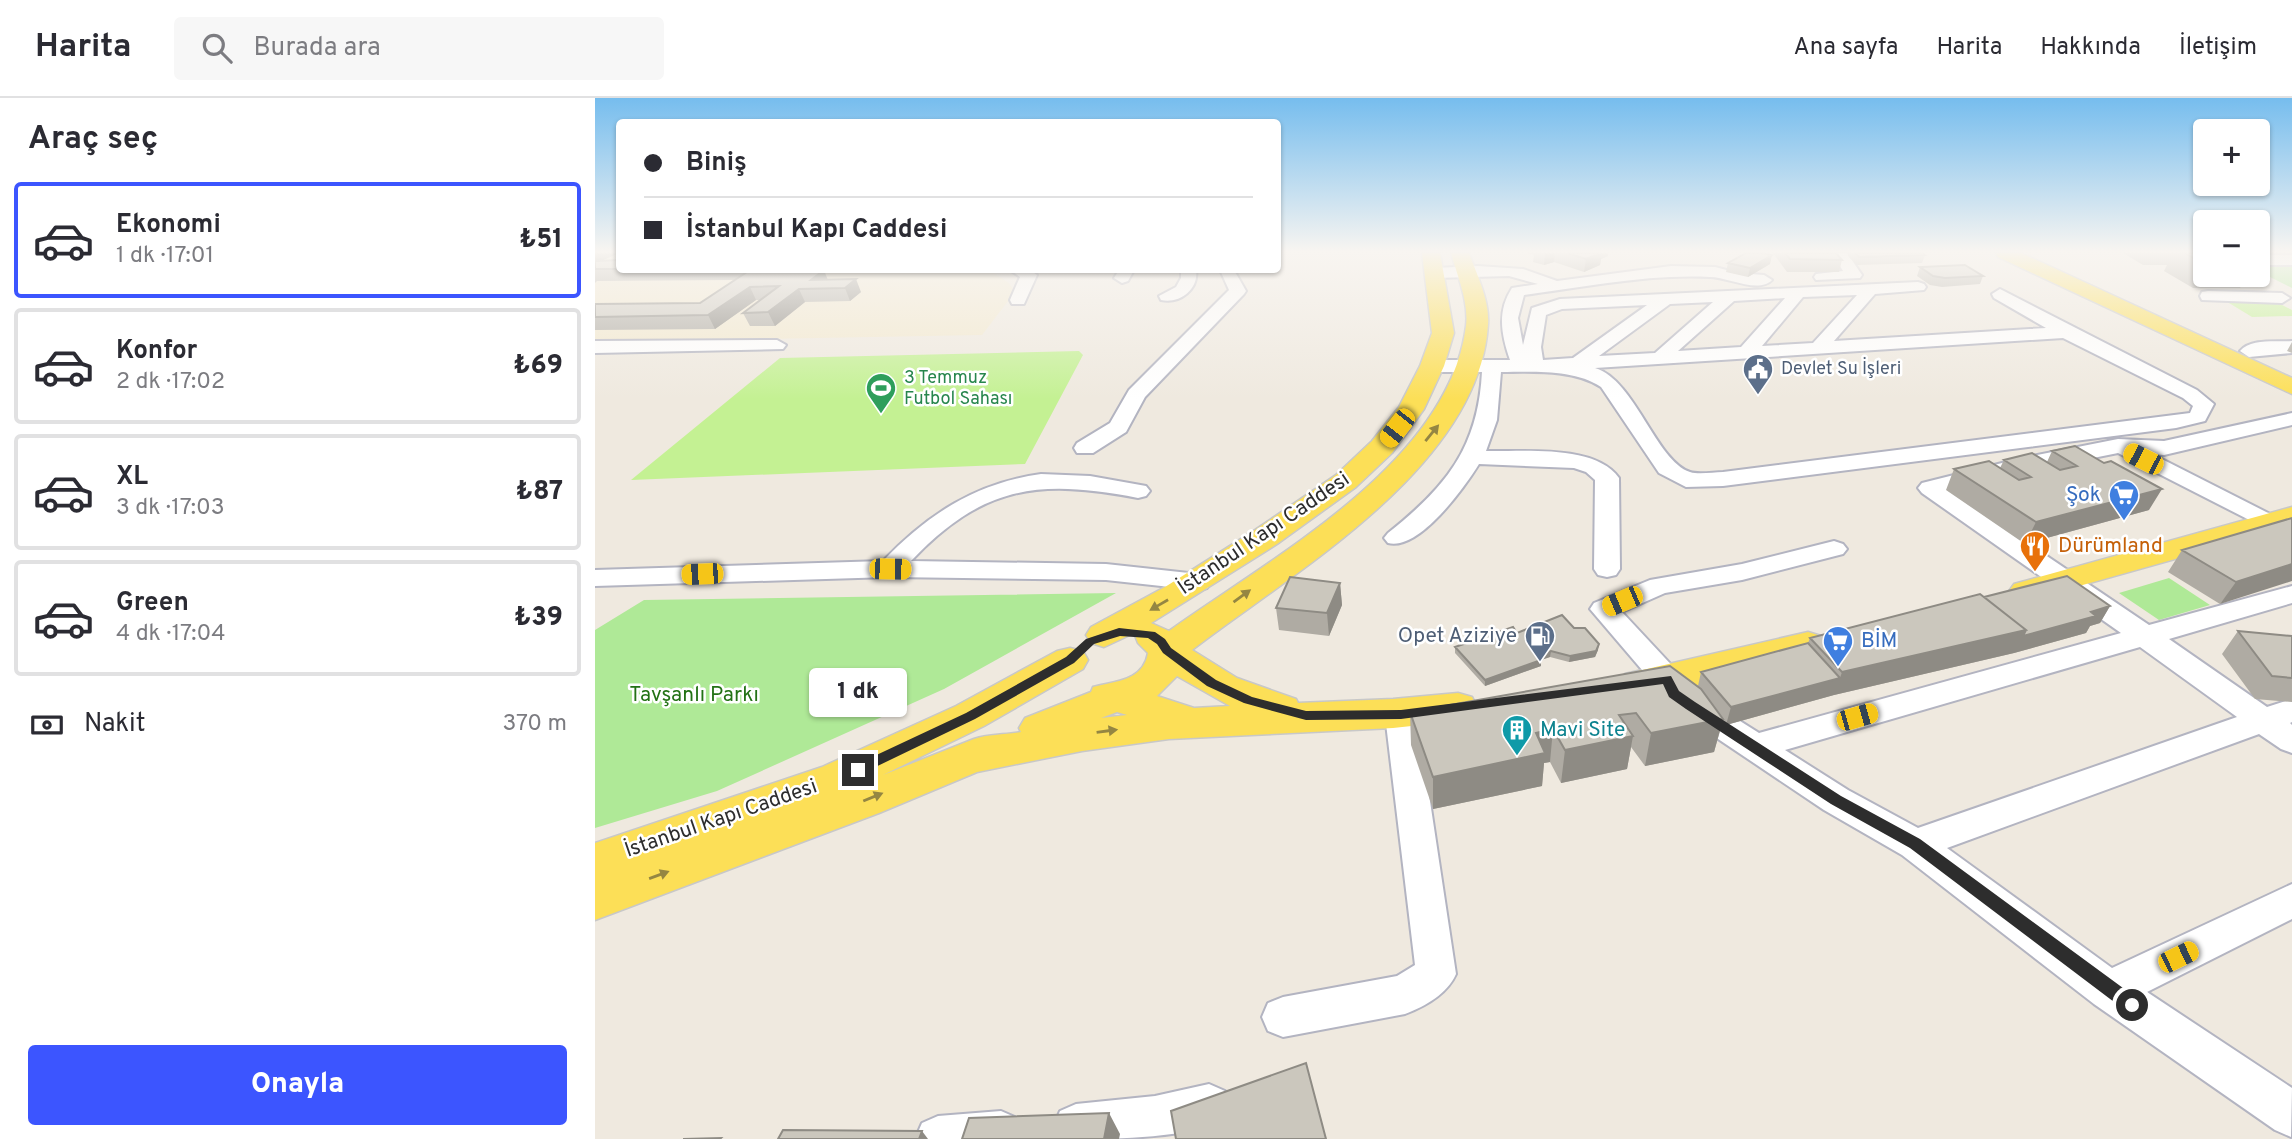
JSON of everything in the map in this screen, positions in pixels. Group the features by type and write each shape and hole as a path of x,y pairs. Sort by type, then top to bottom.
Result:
{"main road":[{"name":"İstanbul Kapı Caddesi","path":"1104,635 1198,582 1346,481 1382,447 1411,409 1432,366 1443,333 1439,302"},
{"path":"1167,650 1335,529 1379,492 1435,432 1480,366 1478,322 1473,302"},
{"path":"2109,302 2292,387"},
{"path":"2138,302 2292,371"},
{"path":"2000,597 2068,581 2280,519"},
{"path":"1197,722 1115,697 1099,698 1074,689 1067,680 1066,670 1070,660 1078,650 1104,635 1136,631 1161,641 1167,650 1212,683 1249,700 1306,716"},
{"path":"1601,688 1667,679 1838,636"},
{"path":"595,899 864,801 1149,684 1161,673 1167,662 1167,650"},
{"name":"İstanbul Kapı Caddesi","path":"595,862 837,779 970,716 1070,660"},
{"path":"968,758 1076,736 1197,722 1306,716 1401,715 1494,702"}],"street":[{"path":"1085,448 1118,427 1136,394 1228,302"},
{"path":"1511,302 1509,314 1513,345 1528,366 1593,373 1608,383 1667,468 1686,480 1723,479 2176,422 2198,417 2204,404 2190,394 2066,332 2013,302"},
{"path":"1528,366 1538,312 1560,304 1603,302"},
{"path":"1578,363 1662,302"},
{"path":"1661,357 1723,302"},
{"path":"1748,351 1791,302"},
{"path":"1819,347 1860,302"},
{"path":"1432,366 1528,366 2066,332"},
{"path":"595,347 777,345"},
{"path":"2249,351 2292,347"},
{"path":"1398,538 1433,511 1459,481 1473,457 1487,417 1492,384 1480,366"},
{"path":"2292,419 2164,448 2118,446 2022,465 1930,488 2068,581 2143,636 2277,715 2292,741"},
{"path":"2118,446 2280,519"},
{"path":"1473,457 1576,461 1594,467 1607,478 1607,569"},
{"path":"890,569 937,522 985,495 1039,481 1084,481 1138,491"},
{"path":"1834,549 1742,572 1659,586 1604,609 1667,679 1674,694 1836,800 1915,844 2109,990 2291,1114"},
{"path":"595,578 890,569 1107,572 1198,582"},
{"path":"1753,747 2292,594"},
{"path":"1283,1017 1405,994 1436,974 1401,715"},
{"path":"1915,844 2277,715"},
{"path":"2109,990 2292,901"},
{"path":"959,1139 1153,1129 1244,1099"}],"shaded area":[{"path":"595,302 1008,302 982,335 595,342"}],"green space":[{"path":"2229,303 2278,303 2292,310 2292,316 2252,317"},
{"path":"1079,351 1083,355 1025,464 631,480 780,358"},
{"path":"2169,578 2210,605 2159,620 2119,593"},
{"name":"Tavşanlı Parkı","path":"1116,593 944,689 717,791 595,828 595,630 644,600"}],"building":[{"path":"728,302 708,315 595,317 595,304"},
{"path":"758,302 782,302 768,312 743,313"},
{"path":"2075,446 2104,463 2111,461 2162,489 2036,522 1954,469 1989,461 2019,480 2031,477 2004,460 2032,453 2060,470 2077,466 2052,451"},
{"path":"2292,518 2292,564 2236,582 2182,550"},
{"path":"2067,576 2110,606 2091,612 2096,616 2023,636 2026,630 1984,597"},
{"path":"1290,577 1340,583 1327,613 1276,608"},
{"path":"1980,594 2026,630 1842,672 1810,638"},
{"path":"1562,615 1574,628 1585,628 1599,644 1596,651 1570,656 1551,651 1538,655 1541,660 1485,680 1455,647 1513,627 1517,633"},
{"path":"2238,631 2292,636 2292,678 2272,676"},
{"path":"1808,643 1840,678 1731,707 1701,672"},
{"path":"1670,666 1701,689 1723,719 1651,733 1636,713 1619,715 1633,736 1565,750 1553,729 1536,733 1545,753 1433,777 1410,712"},
{"path":"1306,1063 1326,1139 1176,1139 1171,1111"},
{"path":"1109,1113 1104,1139 962,1139 969,1118"},
{"path":"783,1130 922,1131 919,1139 778,1139"}],"place":[{"name":"Devlet Su İşleri","path":"1758,396"},
{"name":"3 Temmuz Futbol Sahası","path":"881,415"},
{"name":"Şok","path":"2124,522"},
{"name":"Dürümland","path":"2035,573"},
{"name":"Opet Aziziye","path":"1540,663"},
{"name":"BİM","path":"1838,668"},
{"name":"Mavi Site","path":"1517,757"}],"route":[{"path":"858,770 970,716 1070,660 1090,642 1119,632 1136,631 1150,635 1212,683 1249,700 1306,716 1401,715 1667,679 1674,694 1690,706 1836,800 1915,844 2132,1005"}]}
